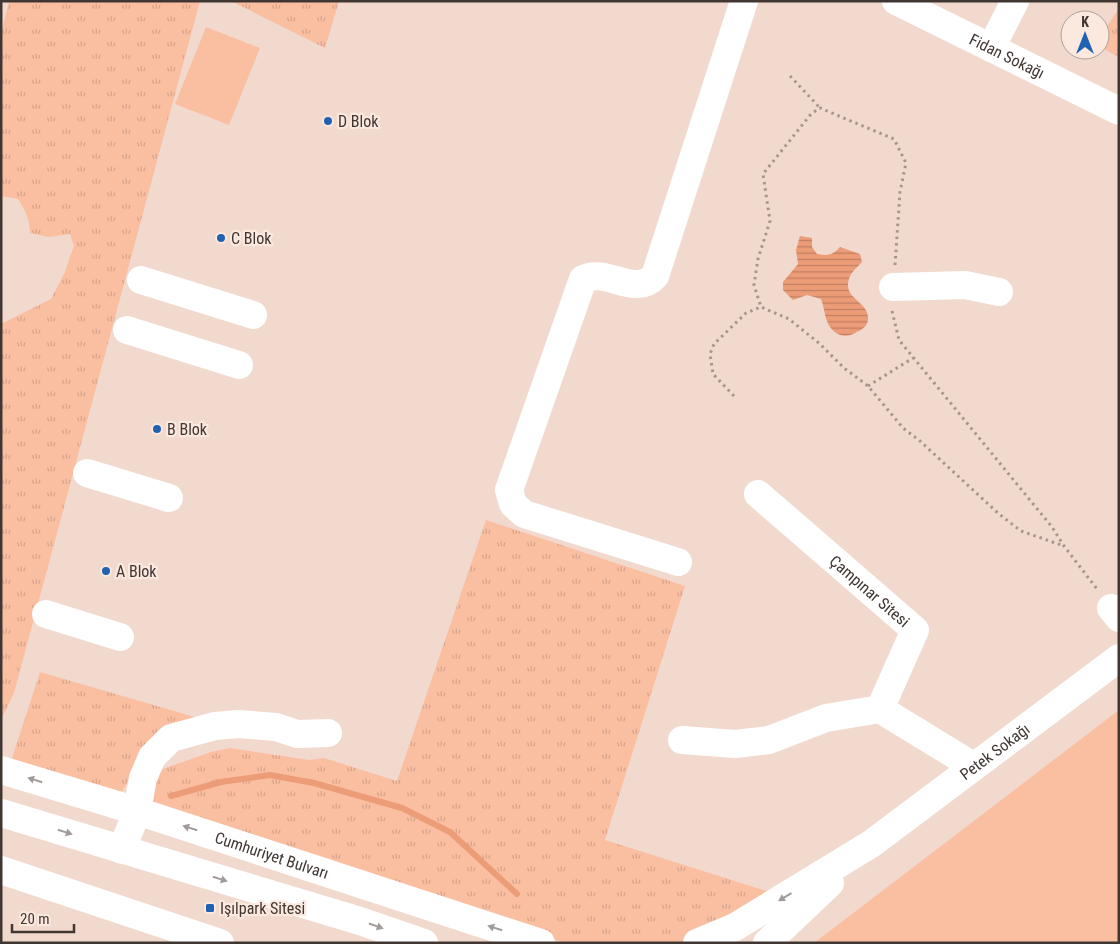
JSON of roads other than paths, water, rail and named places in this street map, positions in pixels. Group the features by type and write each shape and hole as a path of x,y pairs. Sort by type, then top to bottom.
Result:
{"street":[{"path":"678,562 524,514 513,504 509,490 583,279 598,275 636,285 647,283 655,276 744,1"},
{"name":"Fidan Sokağı","path":"896,1 1119,111"},
{"path":"991,48 1015,1"},
{"path":"140,280 253,315"},
{"path":"893,286 965,285 999,292"},
{"path":"127,330 239,365"},
{"path":"87,473 169,498"},
{"name":"Çampınar Sitesi","path":"758,494 915,630 880,709"},
{"path":"46,614 120,637"},
{"name":"Petek Sokağı","path":"871,844 1119,658"},
{"path":"682,740 735,744 769,740 826,718 880,709 973,766"},
{"path":"122,850 137,811 143,778 152,757 170,738 215,726 239,724 276,727 297,734 328,733"},
{"name":"Cumhuriyet Bulvarı","path":"1,770 137,811 541,943"},
{"path":"1,814 360,921 424,943"},
{"path":"697,943 735,927 871,844"},
{"path":"767,943 871,844"},
{"path":"1,870 173,935 220,943"}],"waterway":[{"path":"171,796 221,782 270,775 314,783 402,808 450,832 517,894"}],"place":[{"name":"D Blok","path":"328,121"},
{"name":"C Blok","path":"221,238"},
{"name":"B Blok","path":"157,429"},
{"name":"A Blok","path":"106,571"},
{"name":"Işılpark Sitesi","path":"210,908"}]}
